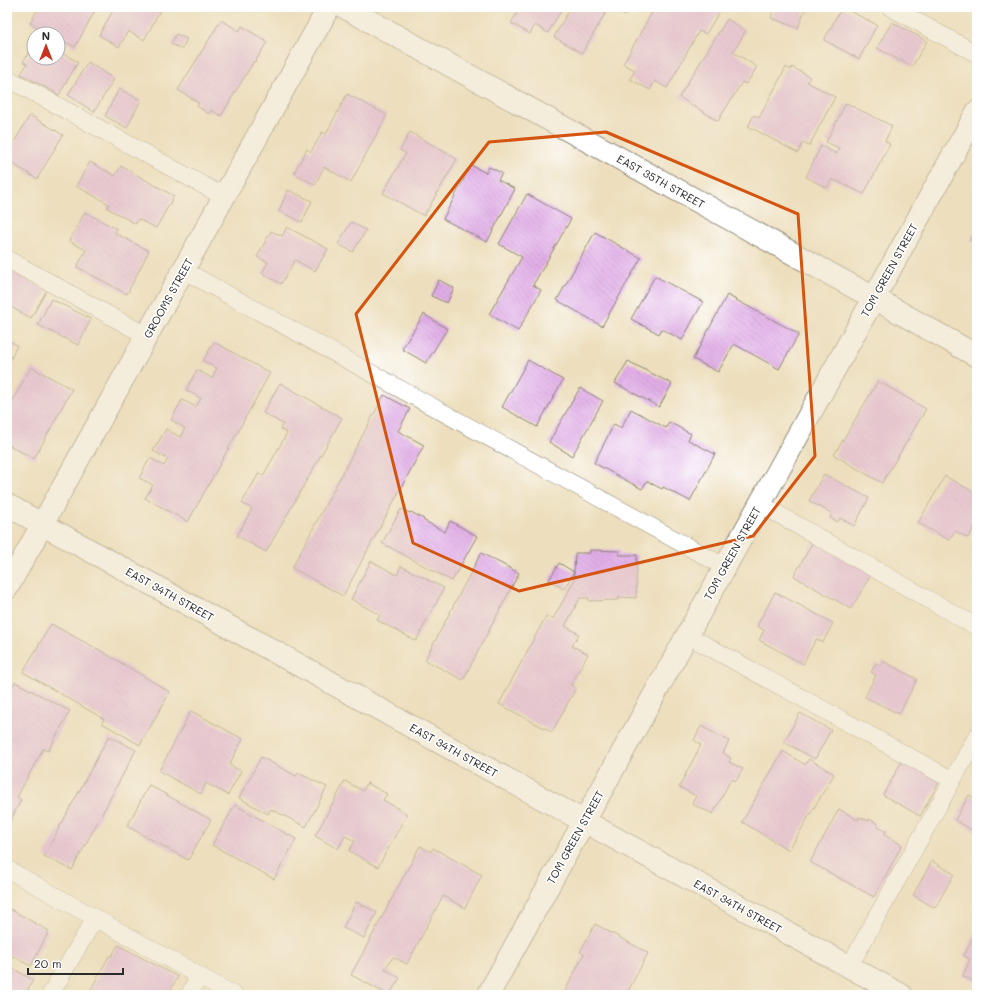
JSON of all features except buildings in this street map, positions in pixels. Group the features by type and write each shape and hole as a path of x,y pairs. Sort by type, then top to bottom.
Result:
{"street":[{"name":"GROOMS STREET","path":"7,588 329,7"},
{"name":"EAST 35TH STREET","path":"344,7 977,356"},
{"name":"TOM GREEN STREET","path":"488,995 977,112"},
{"name":"EAST 34TH STREET","path":"7,505 901,995"}],"lane":[{"path":"890,7 977,54"},
{"path":"7,78 223,196"},
{"path":"7,259 147,336"},
{"path":"183,270 725,567"},
{"path":"760,504 977,626"},
{"path":"687,635 952,780"},
{"path":"849,967 977,736"},
{"path":"7,869 234,995"},
{"path":"50,995 94,918"},
{"path":"189,995 199,976"}],"highlighted area":[{"path":"606,132 798,214 815,456 753,536 519,591 413,543 356,314 489,142"}]}
